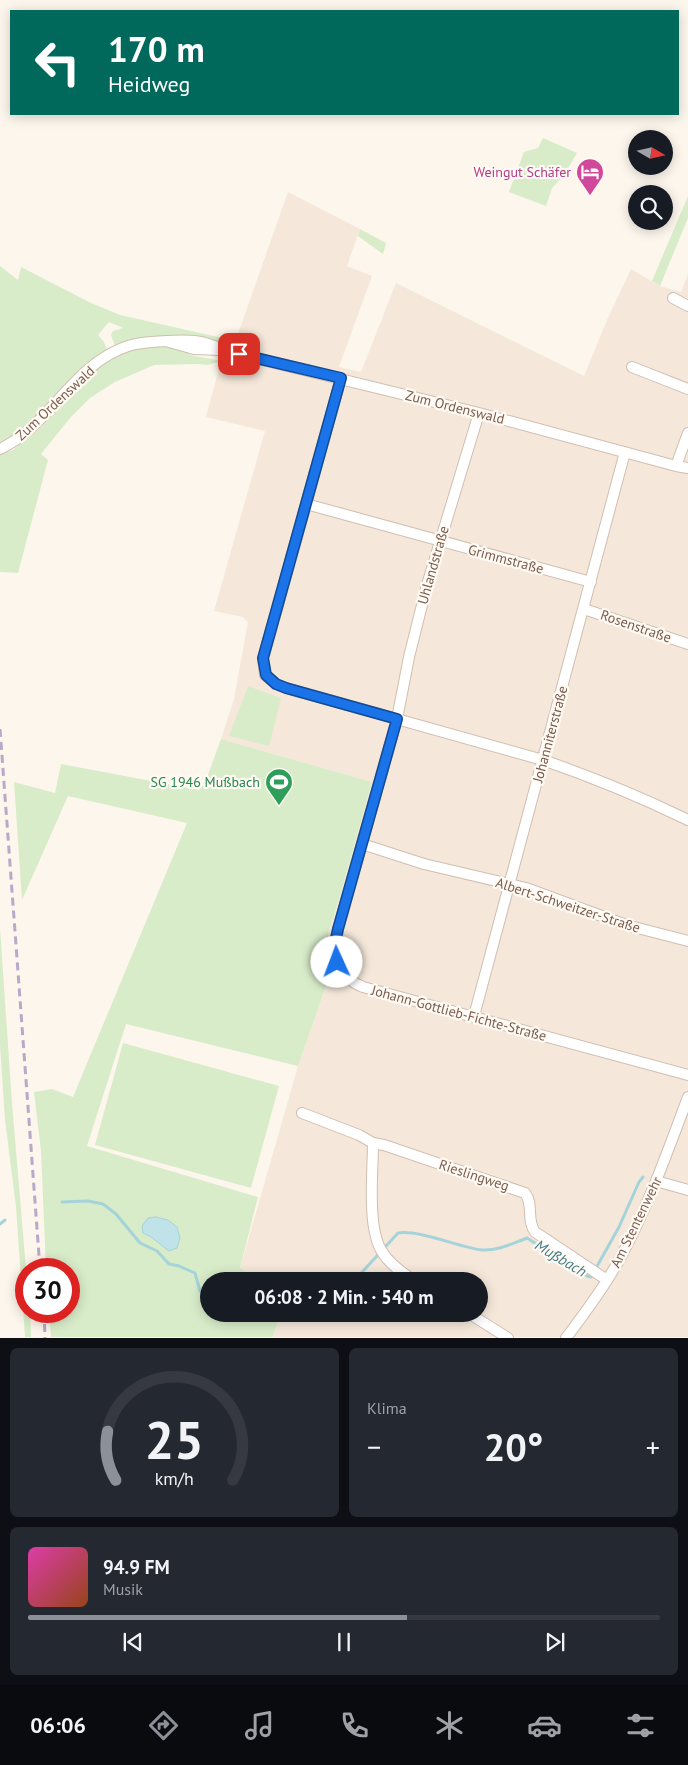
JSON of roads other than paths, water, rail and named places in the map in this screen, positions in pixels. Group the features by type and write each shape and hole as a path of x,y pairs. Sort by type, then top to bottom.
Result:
{"street":[{"path":"673,298 688,306"},
{"name":"Zum Ordenswald","path":"0,449 25,434 83,374 103,359 127,346 146,342 166,341 194,349 222,350 341,378 688,468"},
{"path":"632,367 688,389"},
{"path":"341,378 263,658 266,675 276,684 286,688 543,760 619,789 688,820"},
{"name":"Uhlandstraße","path":"397,719 418,616 479,413"},
{"path":"676,466 688,433"},
{"name":"Johanniterstraße","path":"474,1016 508,883 584,609 625,452"},
{"name":"Grimmstraße","path":"306,504 591,582"},
{"name":"Rosenstraße","path":"584,609 688,644"},
{"name":"Johann-Gottlieb-Fichte-Straße","path":"397,719 335,943 337,962 344,974 352,982 363,986 688,1076"},
{"name":"Albert-Schweitzer-Straße","path":"362,844 424,864 526,888 626,925 688,941"},
{"name":"Am Stentenwehr","path":"566,1338 607,1280 631,1235 656,1181 688,1097"},
{"name":"Rieslingweg","path":"302,1113 359,1135 373,1143 525,1192 529,1198 531,1225 535,1232 607,1280"},
{"path":"373,1143 374,1224 383,1252 394,1266 402,1272"},
{"path":"656,1181 688,1190"},
{"path":"483,1322 508,1338"}],"water":[{"path":"156,1217 168,1220 177,1227 180,1238 177,1248 169,1251 143,1233 142,1226 148,1218"}],"waterway":[{"name":"Mußbach","path":"362,1272 398,1233 406,1232 482,1250 500,1248 527,1238 591,1277 619,1227 643,1177"},
{"name":"Mußbach","path":"62,1202 88,1201 103,1204 116,1214 140,1243 157,1251 169,1264 195,1273 200,1291"},
{"name":"Mußbach","path":"0,1224 5,1220"}],"railway":[{"path":"0,729 39,1258"},
{"path":"44,1323 45,1338"}],"place":[{"name":"Weingut Schäfer","path":"590,196"},
{"name":"SG 1946 Mußbach","path":"279,806"}]}
